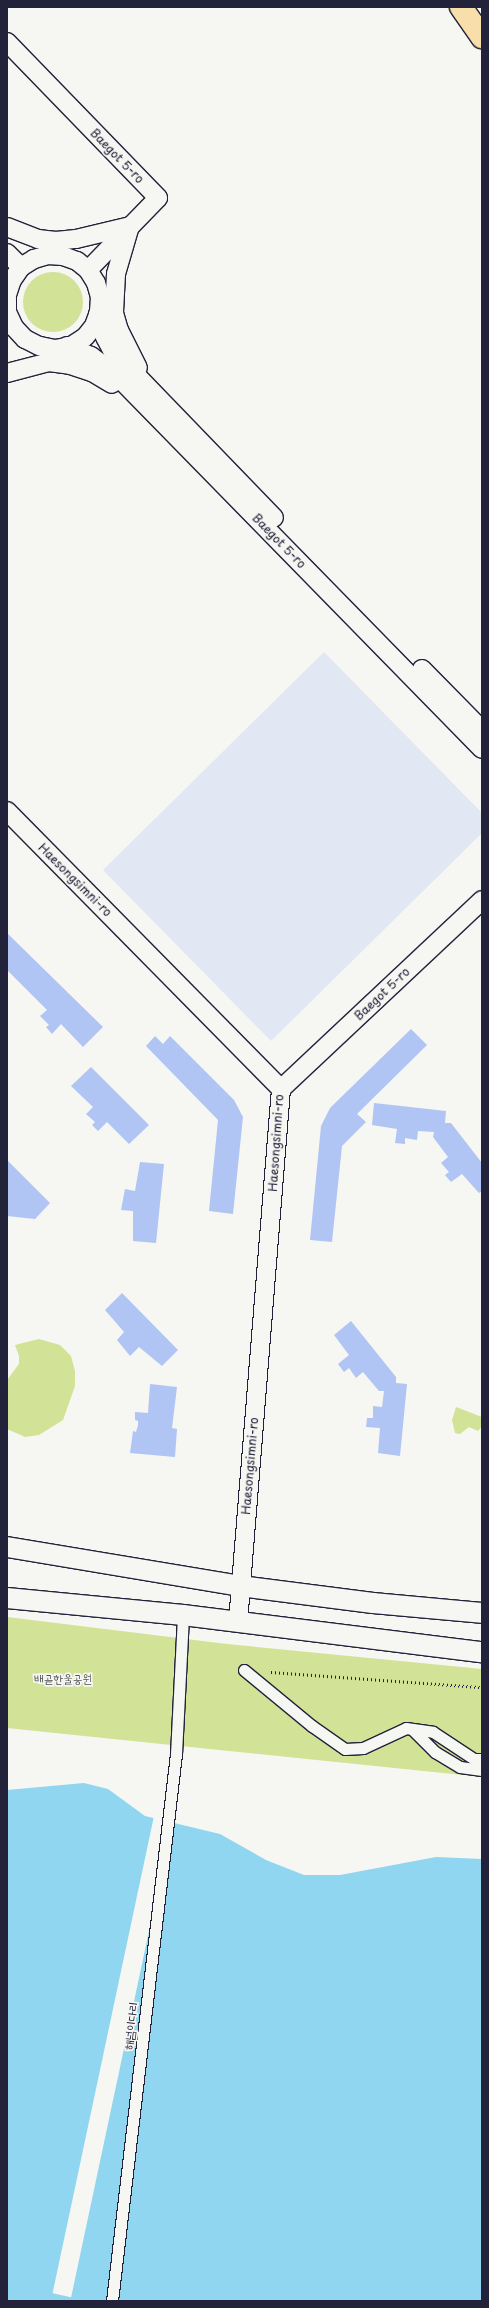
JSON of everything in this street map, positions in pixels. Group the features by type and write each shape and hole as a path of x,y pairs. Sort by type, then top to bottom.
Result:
{"highway":[{"path":"461,7 482,36"}],"main road":[{"path":"7,1547 240,1586 373,1603 482,1613"},
{"path":"7,1598 183,1615 482,1652"}],"street":[{"name":"Baegot 5-ro","path":"7,42 158,198 88,270"},
{"path":"7,227 38,239 56,241 76,239 130,226 116,274 114,313 146,396"},
{"path":"7,252 22,267"},
{"name":"Baegot 5-ro","path":"7,295 12,280 22,267 34,259 48,255 63,256 77,261 88,270 96,283 100,297 98,314 94,326 85,337 67,346 55,349 39,346 24,339 13,338 7,298"},
{"name":"Baegot 5-ro","path":"98,314 105,337 112,350 146,396 474,726 482,749"},
{"name":"Baegot 5-ro","path":"67,346 99,362 146,396"},
{"path":"7,373 35,364 49,362 70,365 92,372 146,396"},
{"path":"474,726 482,760"},
{"name":"Haesongsimni-ro","path":"7,811 281,1089 238,1622"},
{"name":"Baegot 5-ro","path":"281,1089 482,900"},
{"name":"해넘이다리","path":"112,2301 176,1754 183,1615"},
{"path":"244,1670 312,1726 345,1749 363,1748 406,1728 433,1732 474,1759 482,1759"},
{"path":"412,1729 435,1752 460,1767 482,1770"}],"path":[{"path":"244,1670 482,1687"}],"shaded area":[{"path":"324,652 482,813 482,833 271,1041 103,870"}],"green space":[{"path":"47,272 59,272 70,277 78,285 83,296 81,314 70,327 59,332 47,332 36,327 28,319 23,308 23,296 28,285 36,277"},
{"path":"39,1339 60,1345 71,1356 75,1371 75,1386 63,1420 39,1435 25,1437 7,1429 7,1380 19,1364 19,1356 15,1345"},
{"path":"456,1407 482,1417 482,1426 478,1431 469,1427 460,1434 455,1433 452,1420"},
{"name":"배곧한울공원","path":"7,1617 227,1644 482,1669 482,1777 7,1728"}],"water":[{"path":"84,1783 108,1789 145,1816 220,1834 266,1860 304,1875 340,1875 436,1857 482,1859 482,2301 7,2301 7,1790"}],"pier":[{"path":"154,1816 173,1820 71,2297 53,2293"}],"building":[{"path":"7,933 103,1027 83,1047 61,1024 52,1034 46,1027 49,1025 40,1016 47,1010 7,970"},
{"path":"411,1029 427,1045 357,1114 366,1122 342,1146 332,1242 310,1240 321,1126 330,1108"},
{"path":"155,1036 163,1044 170,1036 234,1100 243,1117 233,1214 209,1211 218,1120 146,1046"},
{"path":"91,1067 149,1125 129,1144 107,1122 98,1131 92,1125 95,1122 86,1114 93,1107 71,1086"},
{"path":"374,1103 446,1111 445,1123 451,1123 482,1163 482,1191 479,1193 462,1174 451,1182 445,1175 449,1172 441,1163 448,1157 433,1137 434,1132 418,1131 417,1140 405,1138 405,1144 395,1143 397,1129 372,1125"},
{"path":"7,1160 50,1203 35,1219 7,1216"},
{"path":"140,1162 164,1164 156,1243 133,1241 133,1211 121,1210 125,1189 135,1191"},
{"path":"122,1293 178,1350 162,1366 139,1347 130,1356 117,1340 124,1332 105,1310"},
{"path":"351,1321 396,1377 396,1383 407,1384 400,1456 378,1453 380,1428 366,1427 367,1418 373,1418 373,1406 382,1407 384,1391 379,1391 363,1372 356,1378 349,1368 344,1372 338,1364 349,1355 334,1335"},
{"path":"150,1384 177,1387 172,1428 177,1429 175,1457 130,1453 133,1431 136,1432 138,1425 138,1421 135,1420 135,1412 148,1413"}]}
